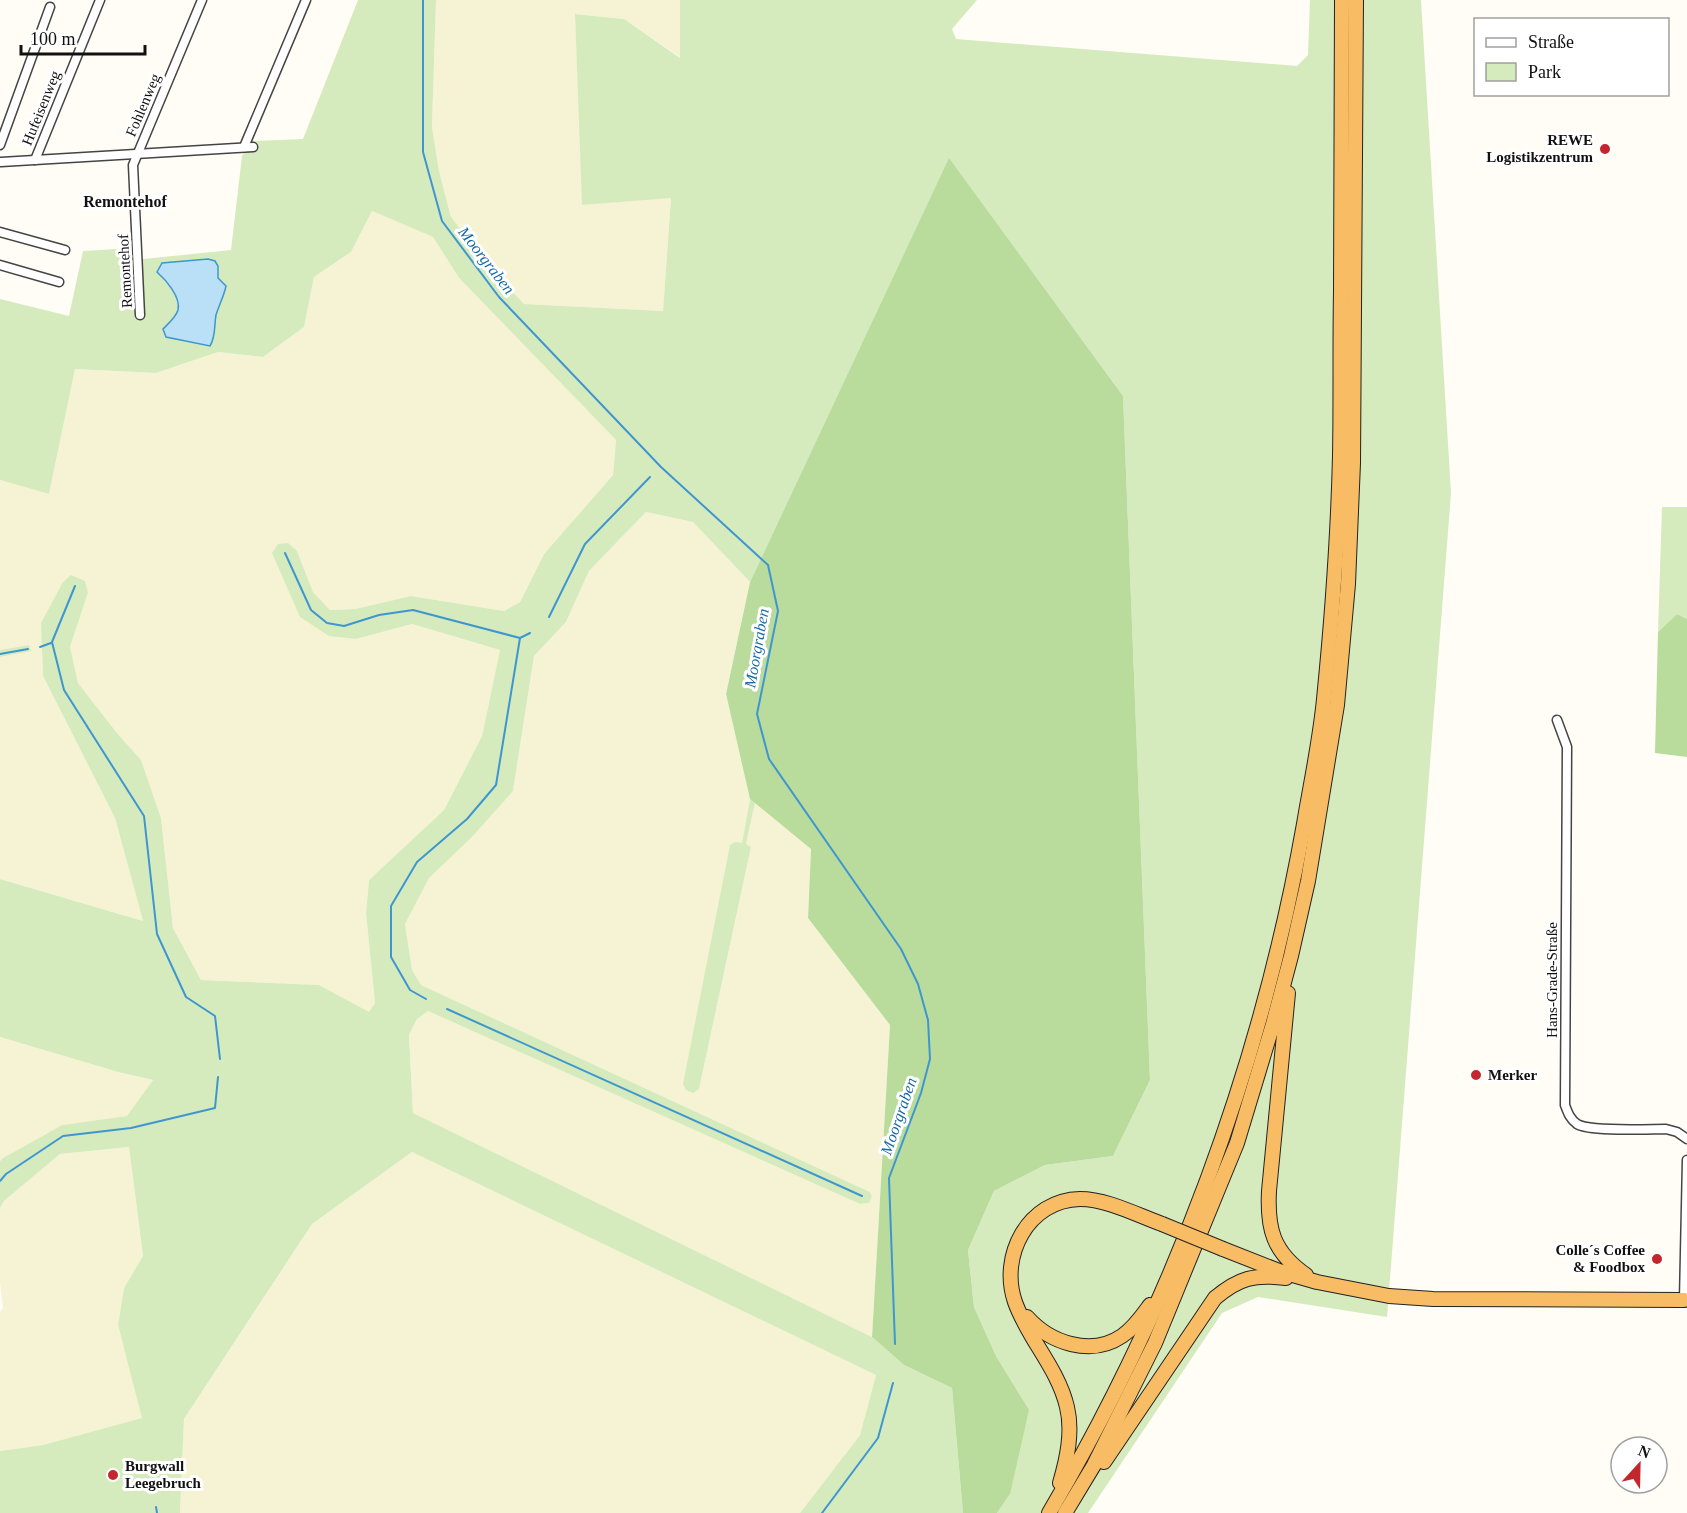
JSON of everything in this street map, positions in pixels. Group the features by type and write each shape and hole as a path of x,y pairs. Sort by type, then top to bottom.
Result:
{"highway":[{"path":"1052,1508 1078,1464 1142,1338 1168,1281 1226,1132 1269,986 1294,880 1324,703 1334,582 1340,459 1342,0"},
{"path":"1065,1513 1094,1465 1155,1343 1237,1143 1273,1023 1308,881 1337,705 1348,584 1353,463 1356,0"},
{"path":"1291,956 1269,1191 1269,1224 1274,1240 1284,1255 1295,1267 1317,1282"},
{"path":"1052,1508 1067,1461 1070,1435 1068,1410 1062,1387 1054,1370 1032,1338 1015,1304 1010,1286 1010,1269 1017,1240 1040,1214 1067,1200 1097,1201 1162,1224 1279,1271 1317,1282"},
{"path":"1077,1494 1100,1466 1215,1298 1229,1286 1247,1279 1272,1276 1389,1296 1433,1299 1684,1300"},
{"path":"1015,1304 1034,1325 1049,1336 1069,1345 1088,1346 1106,1343 1122,1336 1137,1323 1168,1281"}],"street":[{"name":"Hufeisenweg","path":"35,160 100,0"},
{"name":"Fohlenweg","path":"137,154 202,0"},
{"path":"0,163 249,147 306,0"},
{"path":"0,145 50,7"},
{"name":"Remontehof","path":"137,154 133,165 140,315"},
{"path":"0,232 65,250"},
{"path":"0,265 59,282"},
{"name":"Hans-Grade-Straße","path":"1557,720 1567,747 1565,1105 1569,1117 1579,1125 1594,1128 1666,1129 1677,1132 1687,1139"},
{"path":"1684,1300 1687,1160"}],"shaded area":[{"path":"436,0 680,0 681,58 624,19 575,14 583,205 671,197 663,311 524,304 492,269 451,217 439,171 432,127"},
{"path":"372,211 433,237 459,278 616,440 613,475 544,554 520,602 504,611 411,596 355,609 330,610 313,592 297,551 272,553 356,639 412,624 500,650 482,736 444,810 369,880 366,913 375,1003 369,1013 319,985 201,980 173,928 161,818 141,760 78,683 70,647 88,593 42,651 43,676 115,818 143,921 0,879 0,657 30,651 29,645 0,650 0,480 49,494 75,369 156,373 218,352 263,357 304,327 314,277 351,252"},
{"path":"646,512 693,522 750,582 726,694 750,799 699,1089 751,847 746,844 755,803 811,848 808,918 890,1025 872,1337 413,1113 409,1035 417,1019 428,1011 860,1204 869,1203 872,1197 870,1192 421,985 412,970 405,924 428,878 473,836 513,791 534,656 566,622 589,571"},
{"path":"0,1037 153,1080 128,1116 62,1125 0,1161"},
{"path":"129,1147 143,1257 124,1288 118,1325 143,1418 43,1445 0,1451 0,1312 3,1308 0,1283 0,1208 4,1201 60,1154"},
{"path":"412,1152 876,1375 860,1435 800,1513 180,1513 184,1419 312,1224"}],"green space":[{"path":"358,0 436,0 432,127 439,171 451,217 492,269 524,304 663,311 671,198 582,205 575,14 624,19 680,58 680,0 977,0 952,29 956,39 1297,66 1308,55 1310,0 1421,0 1451,493 1387,1317 1258,1297 1222,1313 1088,1513 997,1513 1010,1494 997,1358 974,1307 968,1250 994,1191 1045,1165 1113,1156 1150,1080 1123,396 949,159 750,582 693,522 646,512 589,571 566,622 534,656 513,791 473,836 429,878 405,924 412,970 421,985 870,1192 872,1197 869,1203 860,1204 428,1011 417,1019 409,1035 413,1113 872,1337 904,1365 952,1388 963,1513 800,1513 860,1435 876,1375 412,1152 312,1224 184,1419 180,1513 0,1513 0,1451 43,1445 142,1418 118,1325 124,1288 143,1256 129,1147 60,1154 4,1201 0,1208 0,1161 3,1158 62,1125 127,1116 153,1080 0,1037 0,879 143,921 115,818 43,676 41,623 63,582 71,575 85,581 88,593 70,647 78,683 141,760 161,818 173,928 201,980 319,985 369,1012 375,1003 366,913 369,880 444,810 482,736 500,650 412,624 356,639 329,636 300,617 272,553 278,544 288,543 297,551 313,592 330,610 355,609 411,596 504,611 520,602 544,554 613,475 616,440 459,278 433,237 372,211 351,252 314,277 304,327 263,357 218,352 156,373 75,369 49,494 0,480 0,299 69,316 83,251 133,248 134,260 231,250 242,156 252,141 303,139"},
{"path":"949,158 1123,396 1150,1080 1113,1156 1045,1165 994,1191 968,1250 974,1307 997,1358 1029,1410 1010,1494 997,1513 963,1513 952,1388 904,1365 872,1337 890,1025 808,918 811,849 750,799 726,694 750,582"},
{"path":"1662,507 1687,507 1687,619 1677,614 1658,632"},
{"path":"1677,614 1687,619 1687,757 1655,753 1658,632"},
{"path":"29,645 31,651 0,657 0,650"},
{"path":"750,799 755,803 746,844 751,847 699,1089 693,1093 686,1090 683,1084 730,845 735,842 742,843"}],"water":[{"path":"208,259 215,261 218,266 218,278 226,286 216,315 214,335 210,346 166,337 163,329 176,315 178,305 172,289 157,272 162,263"}],"waterway":[{"name":"Moorgraben","path":"423,0 423,152 442,221 499,297 661,467 768,565 778,611 757,714 769,759 901,949 918,984 928,1020 930,1059 921,1093 889,1178 895,1344"},
{"path":"549,617 585,544 650,477"},
{"path":"285,553 311,610 327,623 344,626 379,615 413,610 520,638"},
{"path":"75,586 52,642 64,690 144,816 157,934 186,997 215,1016 220,1059"},
{"path":"426,999 410,990 391,957 391,906 417,862 467,819 496,785 520,638 530,633"},
{"path":"40,647 51,643"},
{"path":"0,654 28,649"},
{"path":"447,1009 862,1196"},
{"path":"0,1181 6,1174 63,1136 131,1128 215,1108 218,1077"},
{"name":"Moorgraben","path":"822,1513 878,1438 893,1383"},
{"path":"156,1507 157,1513"}],"place":[{"name":"REWE Logistikzentrum","path":"1605,149"},
{"name":"Merker","path":"1476,1075"},
{"name":"Colle´s Coffee & Foodbox","path":"1657,1259"},
{"name":"Burgwall Leegebruch","path":"113,1475"}],"district":[{"name":"Remontehof","path":"125,201"}]}
